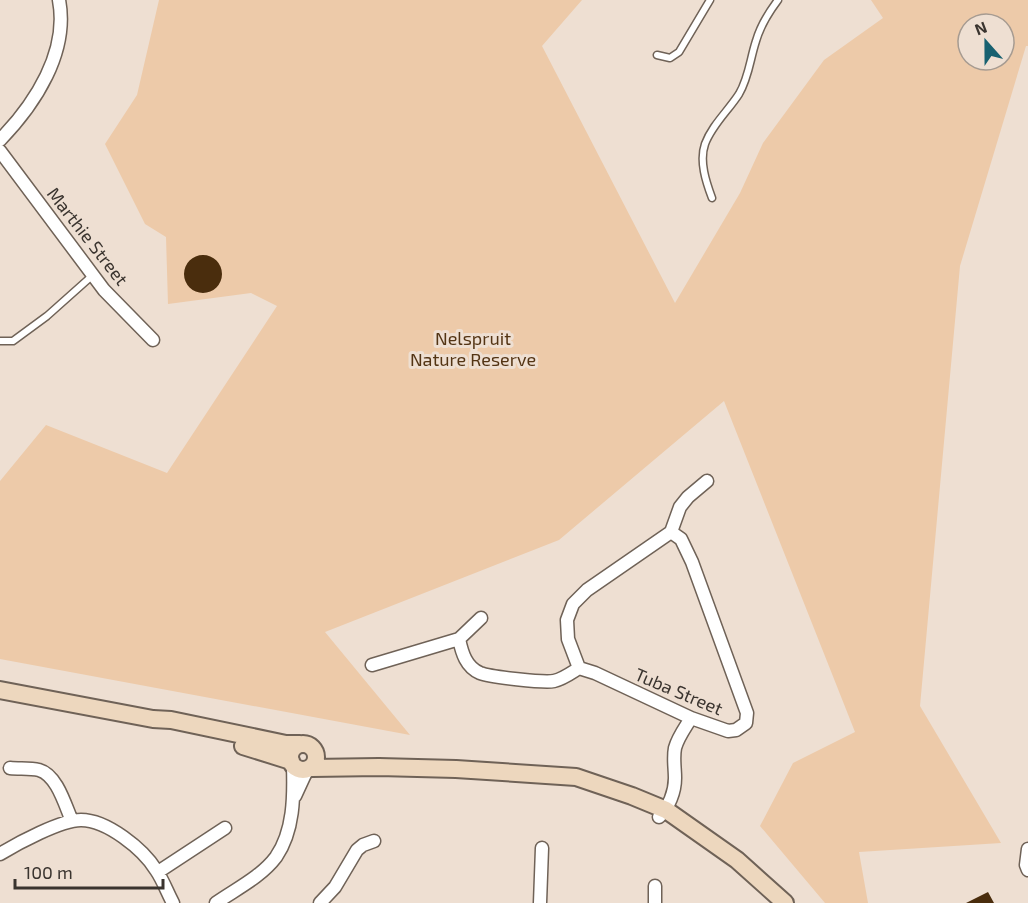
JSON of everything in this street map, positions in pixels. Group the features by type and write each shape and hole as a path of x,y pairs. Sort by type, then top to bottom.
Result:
{"main road":[{"path":"0,690 307,747 338,758 379,767"},
{"path":"153,719 301,766 506,771 547,775 558,781 663,814 737,860 785,903"},
{"path":"301,766 292,751 307,747"},
{"path":"301,766 317,759 307,747"},
{"path":"663,814 771,903"}],"street":[{"path":"0,140 31,104 46,75 59,44 62,14 59,0"},
{"name":"Marthie Street","path":"0,150 93,275 153,340"},
{"path":"459,639 463,656 480,673 553,681 579,668 568,639 567,620 573,603 587,590 671,532 680,507 707,481"},
{"name":"Tuba Street","path":"579,668 596,673 691,718 728,731 742,727 748,719 692,562 681,539 671,532"},
{"path":"372,665 459,639 481,618"},
{"path":"663,814 675,779 675,750 691,718"},
{"path":"216,903 261,872 276,856 287,831 301,766"},
{"path":"10,768 47,773 72,821"},
{"path":"0,854 56,826 84,820 123,837 140,850 174,890 182,903"},
{"path":"160,876 225,828"},
{"path":"320,903 335,887 357,850 374,840"},
{"path":"540,903 542,848"},
{"path":"1028,849 1026,865 1028,870"},
{"path":"160,876 173,903"},
{"path":"655,886 655,903"}],"lane":[{"path":"657,55 670,58 679,52 710,0"},
{"path":"712,198 703,163 705,145 717,122 739,94 748,75 756,39 778,0"},
{"path":"0,341 13,341 47,316 93,275"}],"green space":[{"name":"Nelspruit Nature Reserve","path":"159,0 582,0 542,46 675,303 740,193 763,143 824,60 883,18 871,0 1028,0 1028,46 1026,46 960,266 920,706 1001,843 859,852 868,903 825,903 760,826 793,763 855,732 724,401 559,540 325,632 410,735 0,659 0,481 46,425 167,473 277,306 251,293 168,304 166,237 145,224 105,144 137,95"}],"building":[{"path":"203,255 210,256 216,261 221,267 221,281 216,287 210,292 203,293 196,292 190,287 185,281 184,274 185,267 190,261 196,256"},
{"path":"988,892 994,903 966,903"}]}
